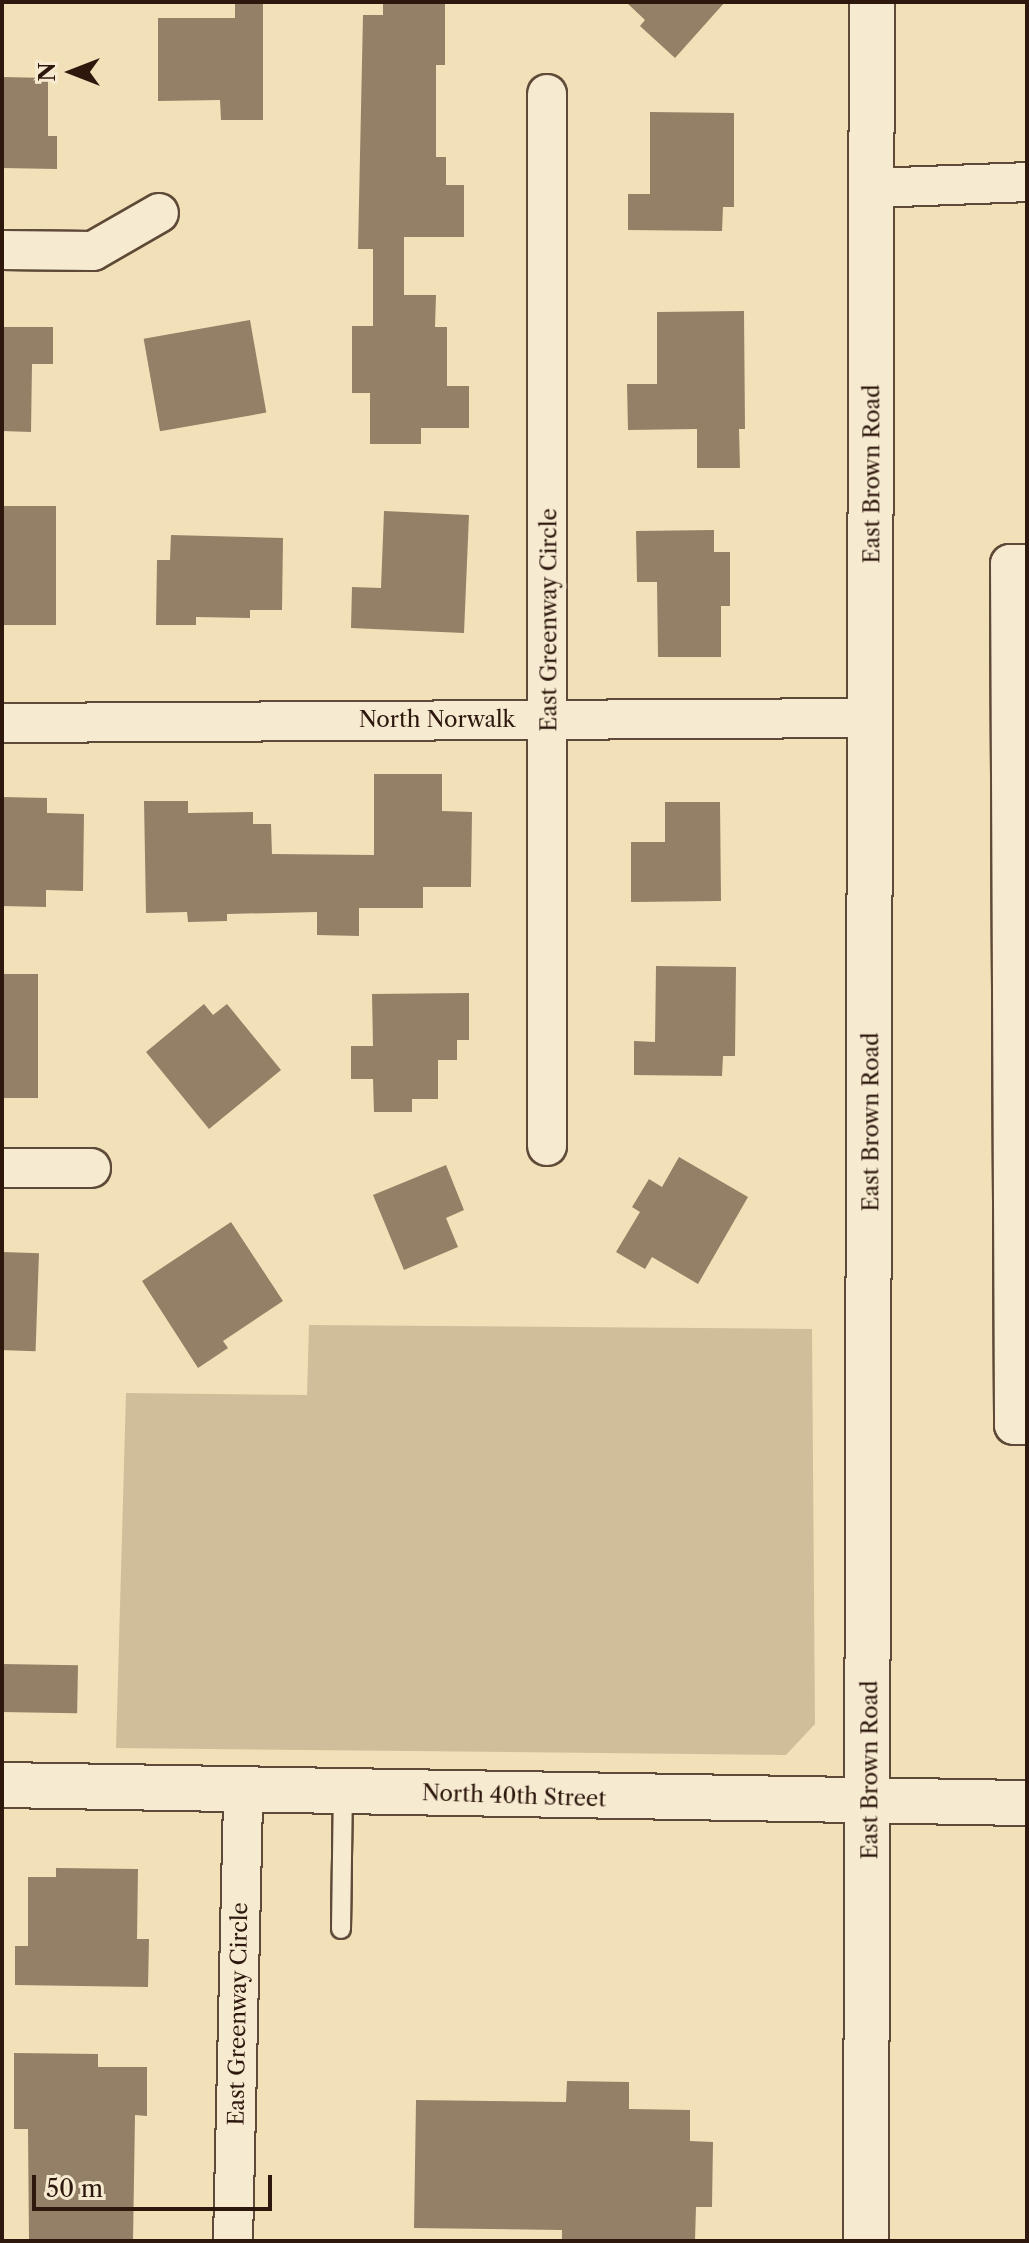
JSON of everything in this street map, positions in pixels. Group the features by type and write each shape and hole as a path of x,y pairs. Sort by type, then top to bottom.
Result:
{"main road":[{"name":"East Brown Road","path":"866,2241 870,1803 872,2"},
{"name":"North 40th Street","path":"2,1785 870,1803 1027,1803"}],"street":[{"name":"East Greenway Circle","path":"547,94 550,719 547,1146"},
{"path":"873,188 1027,182"},
{"path":"2,250 93,251 159,213"},
{"path":"1019,564 1021,1425"},
{"name":"North Norwalk","path":"2,723 872,718"},
{"path":"2,1168 91,1168"},
{"name":"East Greenway Circle","path":"233,2241 243,1788"}],"lane":[{"path":"341,1929 343,1791"}],"shaded area":[{"path":"309,1325 812,1329 815,1724 786,1755 116,1748 126,1393 307,1395"}],"building":[{"path":"235,2 263,2 263,120 221,120 220,100 158,101 158,18 235,18"},
{"path":"383,2 445,2 445,65 436,65 436,157 446,157 446,185 464,185 464,237 404,237 404,295 436,295 435,327 447,327 447,386 469,386 469,428 421,428 421,444 370,444 370,393 352,393 352,326 373,326 373,249 358,249 363,15 383,15"},
{"path":"626,2 725,2 675,58 640,26 645,20"},
{"path":"2,77 48,78 48,136 57,136 57,169 2,168"},
{"path":"650,112 734,113 734,207 723,207 722,231 628,230 628,194 650,194"},
{"path":"744,311 745,429 739,429 740,468 697,468 697,429 628,430 627,384 657,384 657,312"},
{"path":"250,320 266,413 160,431 144,339"},
{"path":"2,327 53,327 53,364 32,364 31,432 2,431"},
{"path":"2,506 56,506 56,625 2,625"},
{"path":"384,511 469,515 464,633 351,628 352,587 381,588"},
{"path":"714,530 714,552 730,552 730,606 721,606 721,657 658,657 657,582 637,582 636,531"},
{"path":"171,535 283,538 282,610 250,610 250,618 196,617 196,625 156,625 157,560 170,560"},
{"path":"374,774 442,774 442,811 472,812 471,887 423,887 423,908 359,908 359,936 317,935 317,912 227,914 227,921 188,922 187,912 146,913 144,801 188,801 188,813 253,812 253,824 271,824 272,854 374,855"},
{"path":"2,797 47,798 47,813 84,814 83,891 46,890 46,907 2,906"},
{"path":"665,802 720,802 721,901 631,902 631,842 665,842"},
{"path":"656,966 736,967 735,1056 723,1056 722,1076 634,1075 634,1041 655,1042"},
{"path":"2,974 38,974 38,1098 2,1098"},
{"path":"469,993 469,1040 457,1040 457,1060 438,1060 438,1099 412,1099 412,1112 374,1112 373,1079 351,1079 351,1046 373,1046 372,994"},
{"path":"204,1004 213,1015 227,1004 281,1070 209,1129 146,1052"},
{"path":"679,1157 748,1197 698,1284 652,1257 645,1269 616,1252 640,1212 632,1207 649,1179 662,1187"},
{"path":"446,1165 464,1210 446,1218 458,1247 404,1270 373,1195"},
{"path":"231,1222 283,1301 223,1341 228,1348 198,1368 142,1281"},
{"path":"2,1252 39,1253 36,1351 2,1350"},
{"path":"2,1664 78,1665 77,1713 2,1712"},
{"path":"56,1868 138,1869 137,1939 149,1939 148,1987 15,1985 15,1946 28,1946 28,1877 56,1877"},
{"path":"14,2053 98,2054 98,2067 147,2067 147,2116 135,2115 133,2241 29,2241 28,2129 14,2129"},
{"path":"567,2081 629,2082 629,2109 690,2110 690,2141 713,2142 712,2207 696,2207 695,2240 562,2241 562,2230 414,2228 416,2100 566,2102"}]}
